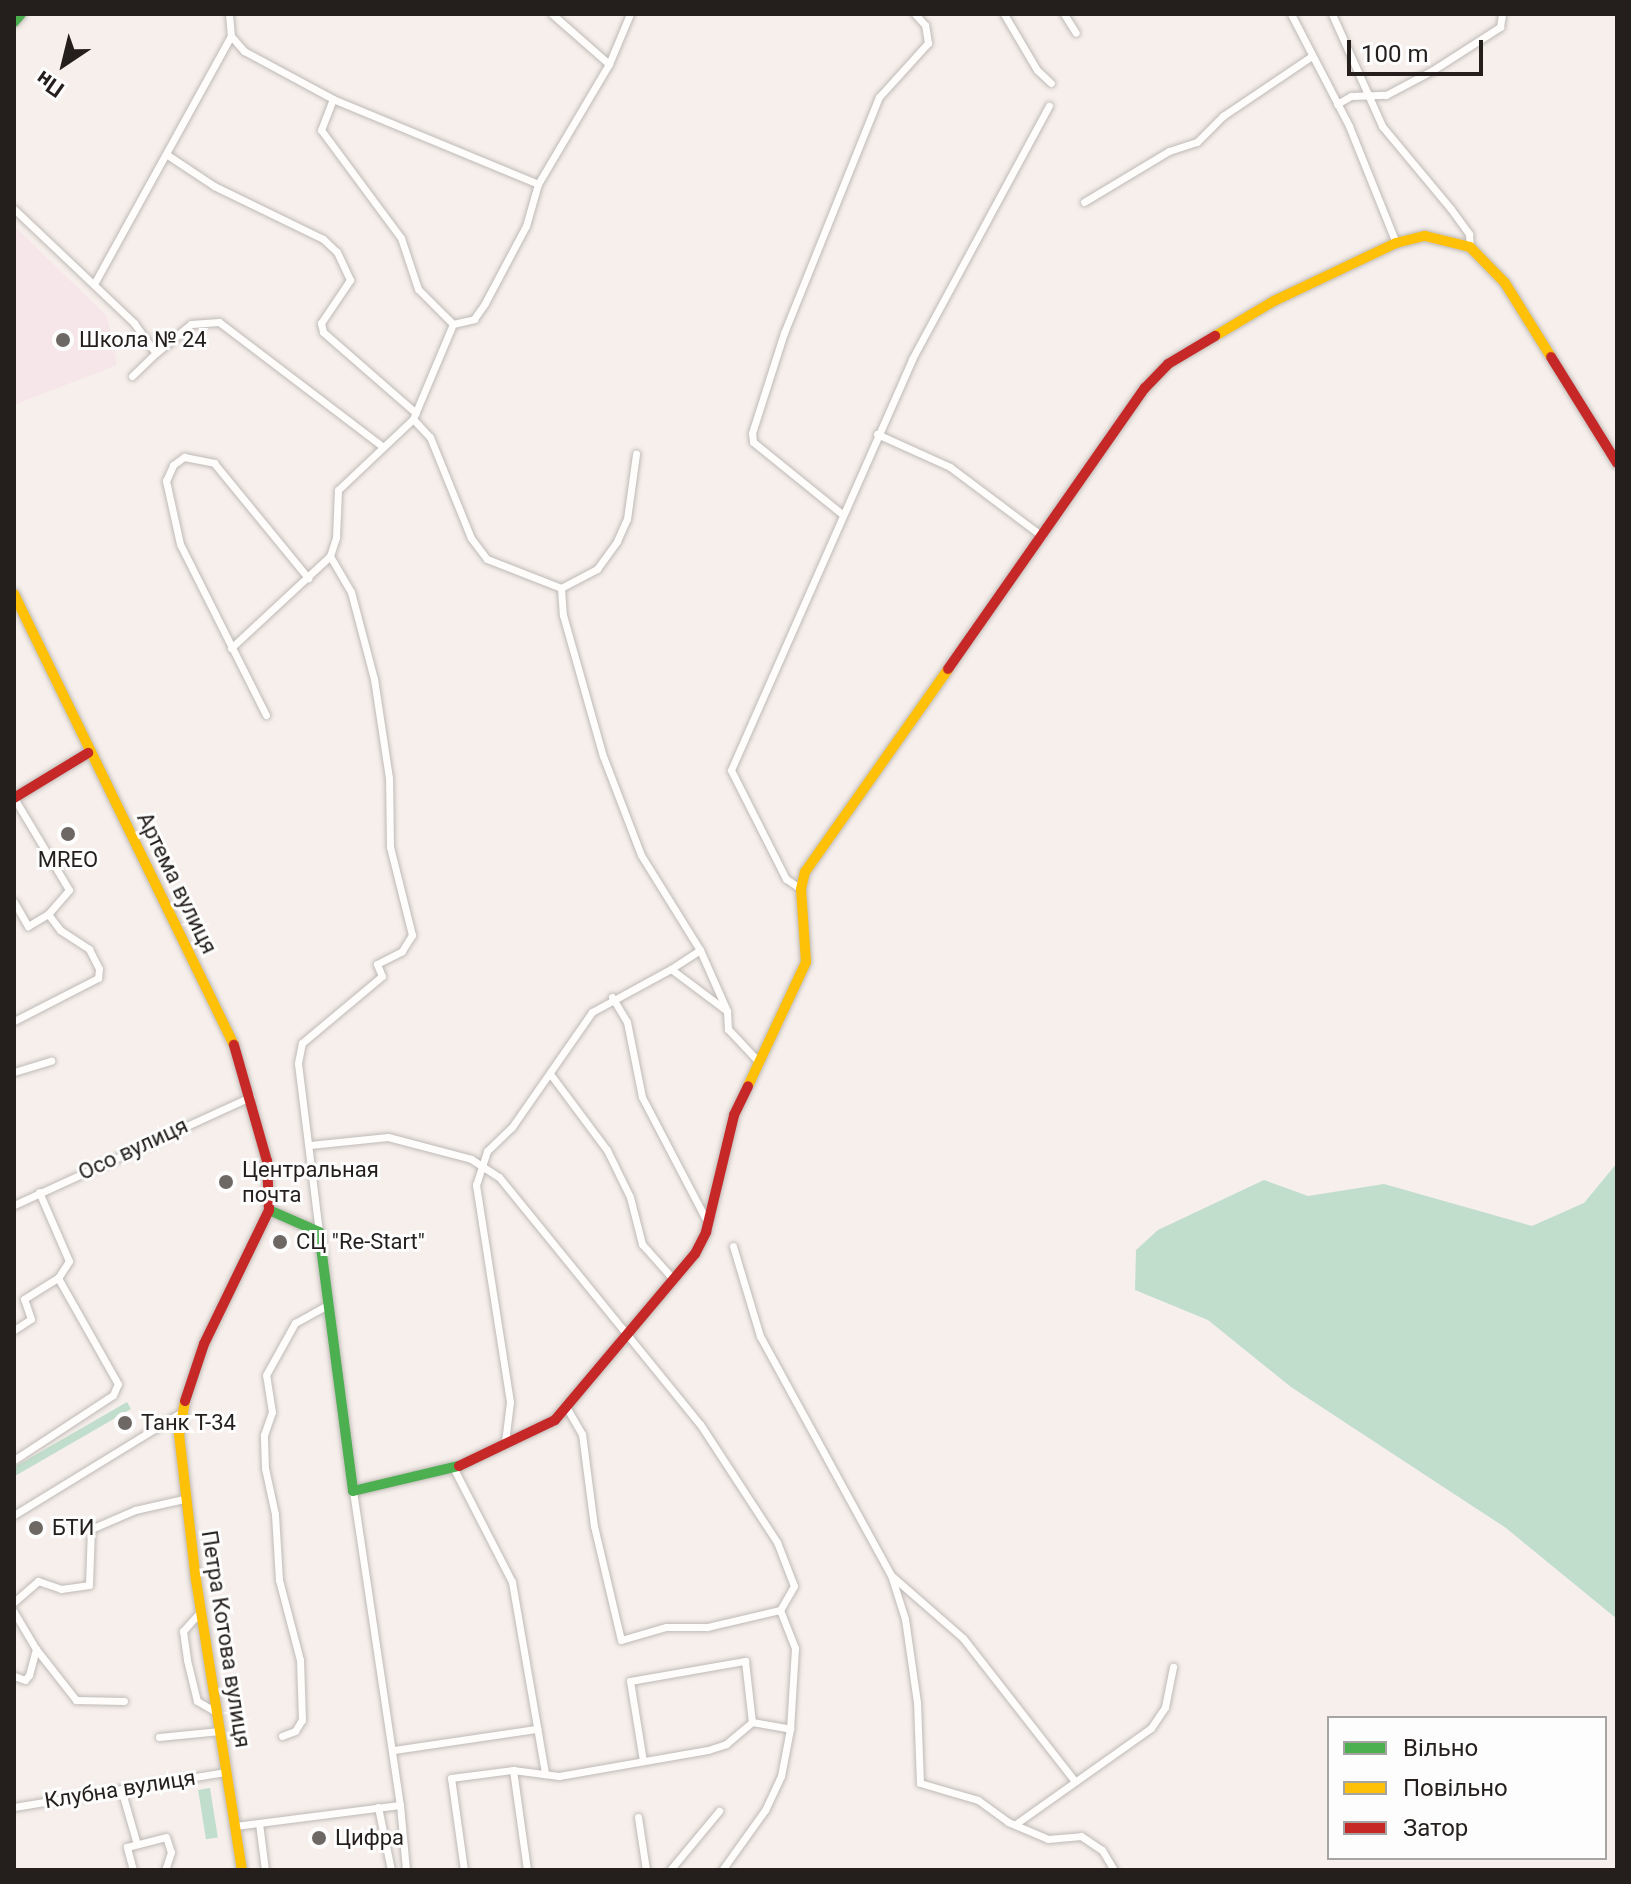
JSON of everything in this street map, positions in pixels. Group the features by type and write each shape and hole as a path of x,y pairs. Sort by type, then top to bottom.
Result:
{"main road":[{"path":"14,22 21,14"},
{"path":"270,1205 319,1232 353,1491 454,1469 568,1410 695,1254 708,1223 734,1115 756,1059 806,962 801,889 822,844 1145,388 1168,364 1262,308 1396,243 1425,236 1470,247 1505,283 1617,463"},
{"name":"Артема вулиця","path":"14,594 88,753 177,925 240,1058 252,1096 270,1205"},
{"path":"14,798 88,753"},
{"name":"Петра Котова вулиця","path":"242,1870 184,1499 182,1412 204,1344 270,1205"}],"street":[{"path":"94,284 169,156 231,36 229,14"},
{"path":"552,14 609,64"},
{"path":"453,324 474,319 485,303 526,226 538,184 609,64 630,14"},
{"path":"842,514 753,442 752,433 784,333 879,97 928,43 930,36 915,14"},
{"path":"1004,14 1037,70 1051,83"},
{"path":"1064,14 1076,33"},
{"path":"1291,14 1385,207 1396,243"},
{"path":"1332,14 1382,126 1469,234 1470,247"},
{"path":"1337,104 1351,96 1370,99 1386,95 1500,27 1502,14"},
{"path":"231,36 244,51 333,99 538,184"},
{"path":"1084,202 1169,151 1197,142 1223,116 1312,56"},
{"path":"333,99 321,130 401,238 418,289 453,324"},
{"path":"801,889 786,879 731,770 877,434 973,237 1049,106"},
{"path":"169,156 214,186 323,239 337,252 350,280 321,323 323,332 415,416 430,437 471,538 487,559 561,588 597,569 617,541 627,519 636,454"},
{"path":"14,209 94,284 156,353"},
{"path":"132,376 191,324 219,322 383,447"},
{"path":"231,648 330,556 336,537 338,490 415,416 453,324"},
{"path":"877,434 950,467 1042,536"},
{"path":"266,715 180,544 166,481 173,465 184,457 214,463 308,578"},
{"path":"319,1232 298,1063 302,1043 382,976 377,964 402,951 412,935 390,847 389,778 376,690 351,592 330,556"},
{"path":"561,588 563,615 603,756 630,827 675,916 700,950 727,1011 728,1029 756,1059"},
{"path":"14,798 69,890 48,914 28,926 14,902"},
{"path":"14,1021 98,978 97,960 89,949 60,930 48,914"},
{"path":"505,1442 510,1402 476,1185 487,1151 512,1127 592,1012 612,997 671,969 700,950"},
{"path":"671,969 727,1011"},
{"path":"612,997 627,1022 642,1097 708,1223"},
{"path":"14,1072 51,1061"},
{"path":"551,1075 607,1150 630,1197 642,1244 674,1280"},
{"name":"Осо вулиця","path":"14,1205 252,1096"},
{"path":"310,1145 388,1137 482,1165 499,1177 625,1337 700,1424 777,1542 794,1586 780,1610 707,1627 666,1627 621,1640 594,1526 582,1434 568,1410"},
{"path":"14,1330 31,1319 24,1299 58,1278 69,1261 39,1192"},
{"path":"733,1246 760,1336 891,1575 905,1619 917,1702 916,1777 926,1787 978,1800 1048,1839 1081,1836 1102,1850 1114,1870"},
{"path":"14,1460 113,1395 118,1384 58,1278"},
{"path":"282,1736 295,1731 302,1720 300,1660 279,1580 275,1514 265,1468 264,1435 272,1412 266,1375 295,1323 329,1304"},
{"path":"14,1515 182,1412"},
{"path":"454,1469 512,1582 545,1774"},
{"path":"353,1491 394,1750 406,1870"},
{"path":"14,1602 38,1581 61,1589 89,1585 91,1529 135,1510 184,1499"},
{"path":"891,1575 963,1638 1074,1780"},
{"path":"722,1870 765,1810 781,1776 790,1729 795,1648 780,1610"},
{"path":"201,1611 183,1631 187,1660 197,1701 217,1712"},
{"path":"14,1612 36,1649 76,1700 124,1701"},
{"path":"14,1676 21,1680 29,1675 36,1649"},
{"path":"643,1761 630,1681 745,1661 752,1722"},
{"path":"1017,1823 1151,1728 1165,1707 1173,1667"},
{"path":"752,1722 790,1729"},
{"path":"464,1870 451,1778 513,1770 545,1774 643,1761 726,1744 752,1722"},
{"path":"394,1750 537,1729"},
{"path":"159,1737 220,1731"},
{"path":"513,1770 527,1870"},
{"name":"Клубна вулиця","path":"14,1807 226,1772"},
{"path":"121,1789 136,1841"},
{"path":"235,1826 400,1805"},
{"path":"378,1807 391,1870"},
{"path":"670,1870 719,1811"},
{"path":"638,1817 646,1870"},
{"path":"259,1823 265,1870"},
{"path":"133,1870 127,1847 136,1841 166,1837 171,1852 165,1870"}],"shaded area":[{"name":"Школа № 24","path":"14,226 107,316 117,365 14,405"}],"green space":[{"path":"1617,1163 1617,1619 1506,1528 1291,1387 1208,1320 1135,1290 1136,1250 1158,1230 1264,1180 1308,1196 1384,1184 1532,1226 1584,1203"},
{"path":"127,1402 131,1409 16,1475 14,1467"},
{"path":"210,1788 218,1837 206,1839 198,1790"}],"traffic: fast":[{"path":"14,22 21,14"},
{"path":"269,1210 319,1232 353,1491 459,1466"}],"traffic: slow":[{"path":"1215,336 1274,301 1396,243 1425,236 1470,247 1505,283 1551,357"},
{"path":"14,594 234,1045"},
{"path":"748,1086 806,962 801,889 805,872 948,669"},
{"path":"185,1401 179,1434 196,1580 242,1870"}],"traffic: jam":[{"path":"948,669 1145,388 1168,364 1215,336"},
{"path":"1551,357 1617,463"},
{"path":"14,798 88,753"},
{"path":"185,1401 204,1344 269,1210 267,1161 234,1045"},
{"path":"459,1466 555,1420 695,1254 706,1232 734,1115 748,1086"}],"place":[{"name":"Школа № 24","path":"63,340"},
{"name":"MREO","path":"68,834"},
{"name":"Центральная почта","path":"226,1182"},
{"name":"СЦ \"Re-Start\"","path":"280,1242"},
{"name":"Танк Т-34","path":"125,1423"},
{"name":"БТИ","path":"36,1528"},
{"name":"Цифра","path":"319,1838"}]}
